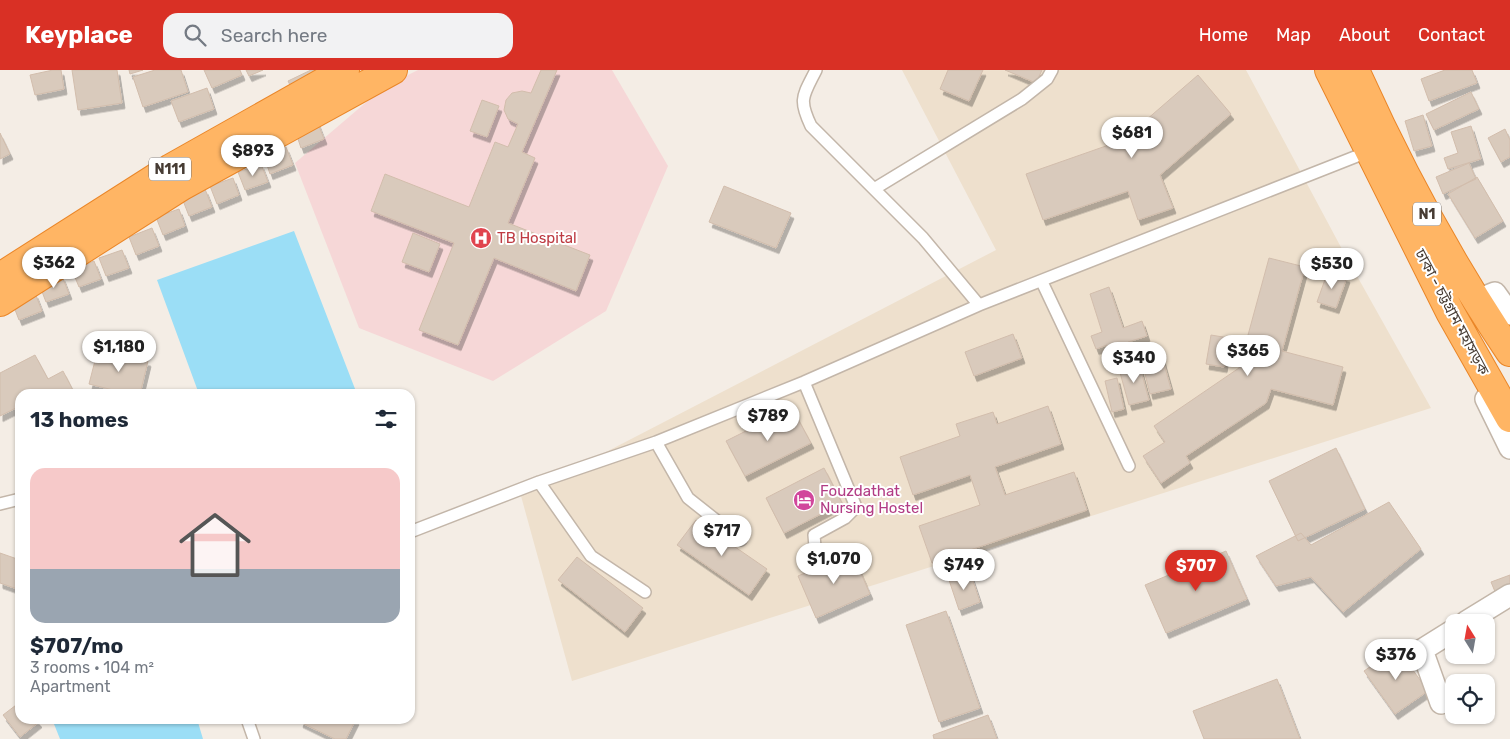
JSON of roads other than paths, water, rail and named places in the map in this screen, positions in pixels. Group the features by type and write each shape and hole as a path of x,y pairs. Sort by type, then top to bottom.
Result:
{"highway":[{"name":"N111","path":"0,277 171,168 345,70"},
{"name":"N111","path":"0,302 182,186 393,70"},
{"name":"ঢাকা - চট্টগ্রাম মহাসড়ক","path":"1329,70 1409,234 1450,312 1510,418"},
{"name":"ঢাকা - চট্টগ্রাম মহাসড়ক","path":"1356,70 1387,141 1475,301 1510,352"}],"street":[{"path":"1409,234 1437,305 1510,448"},
{"path":"1475,301 1495,294 1510,314"},
{"path":"1479,614 1510,595"},
{"path":"1441,703 1422,650 1445,636"}],"lane":[{"path":"816,70 804,93 802,108 811,126 923,238 979,305"},
{"path":"874,189 1022,99 1046,79 1052,70"},
{"path":"415,530 539,482 656,442 804,382 979,305 1042,282 1370,151"},
{"path":"1042,282 1129,466"},
{"path":"804,382 856,507 845,518 814,534 816,560"},
{"path":"656,442 688,498 741,540"},
{"path":"539,482 592,556 645,592"},
{"path":"0,504 15,500"},
{"path":"249,724 254,739"}],"water":[{"path":"294,231 355,389 197,389 157,280"},
{"path":"54,724 198,724 203,739 60,739"}],"place":[{"name":"TB Hospital","path":"481,238"},
{"name":"Fouzdathat Nursing Hostel","path":"804,500"}]}
